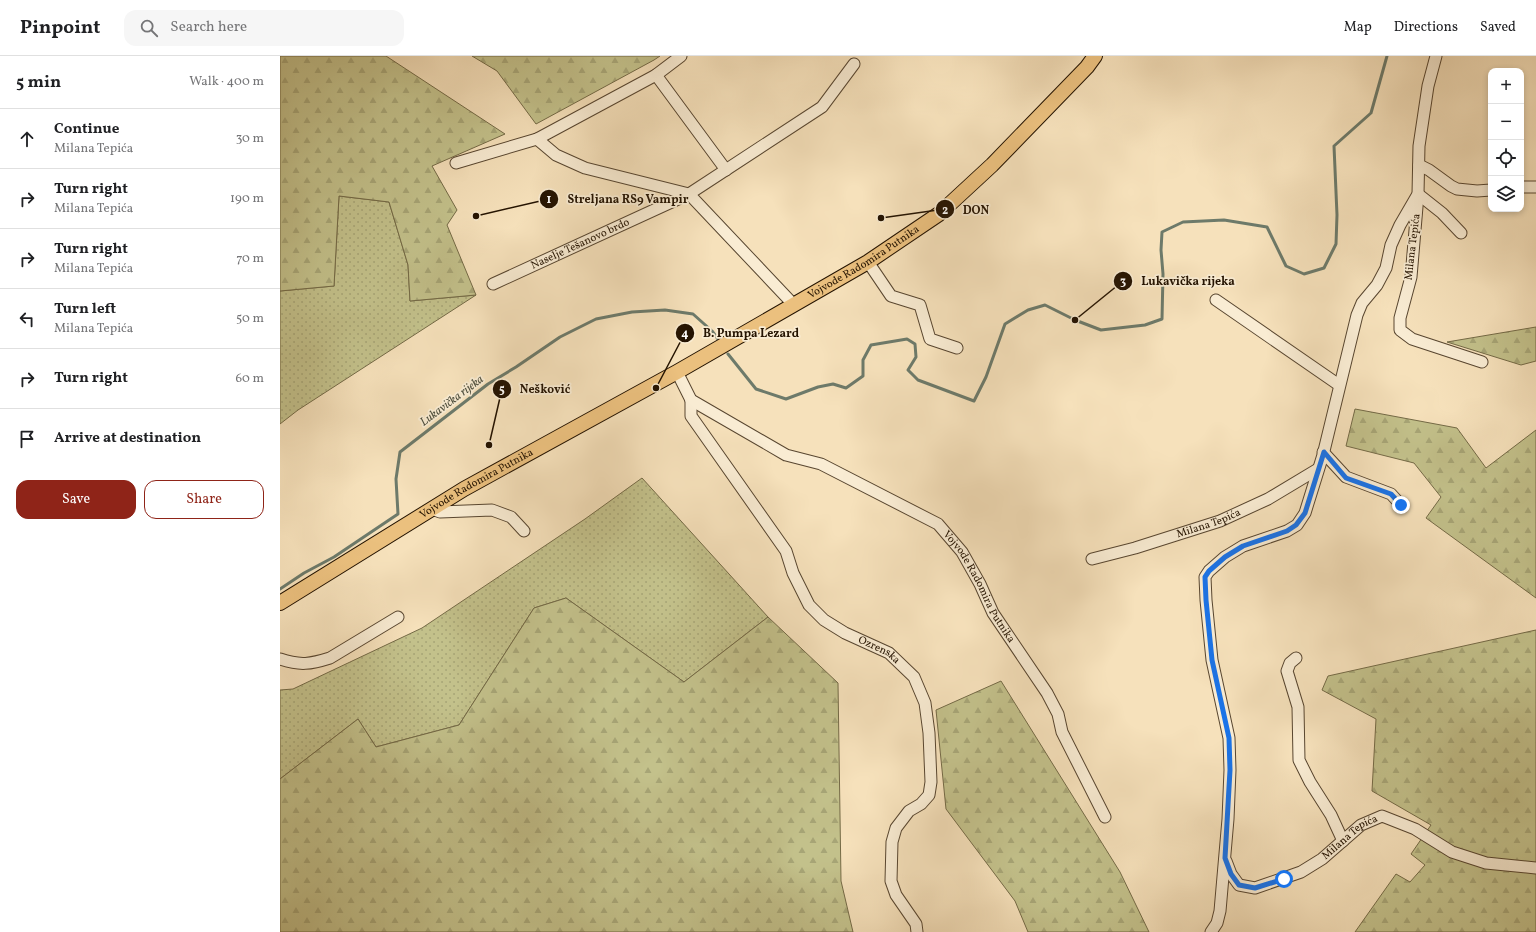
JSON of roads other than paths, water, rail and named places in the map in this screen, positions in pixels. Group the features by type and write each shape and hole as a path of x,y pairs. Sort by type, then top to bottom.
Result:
{"main road":[{"name":"Vojvode Radomira Putnika","path":"280,603 464,489 677,372 868,262 939,214 992,165 1087,67 1095,56"}],"street":[{"path":"456,163 537,139 656,75 681,56"},
{"name":"Milana Tepića","path":"1436,56 1428,86 1419,146 1418,194 1411,277 1400,318 1400,330 1412,338 1482,362"},
{"name":"Naselje Tešanovo brdo","path":"494,284 689,194 822,108 854,64"},
{"path":"656,75 726,170"},
{"path":"537,139 556,155 585,168 689,194 793,304"},
{"path":"1419,165 1457,189 1477,191 1488,190"},
{"path":"1524,188 1536,187"},
{"path":"1418,194 1442,213 1461,233"},
{"name":"Milana Tepića","path":"1211,932 1217,923 1220,911 1230,777 1229,738 1212,660 1205,577 1209,571 1225,557 1243,546 1287,531 1296,525 1305,513 1324,452 1357,315 1362,303 1377,285 1386,268 1391,245 1400,225 1418,194"},
{"path":"868,262 891,296 920,304 930,339 957,348"},
{"path":"1216,300 1339,385"},
{"path":"677,372 691,400"},
{"name":"Vojvode Radomira Putnika","path":"691,400 786,455 821,464 938,524 962,552 980,584 993,613 1047,693 1058,714 1062,732 1105,817"},
{"name":"Ozrenska","path":"691,400 691,416 786,552 809,605 824,620 845,634 889,653 914,677 925,703 929,733 931,775 929,795 921,804 909,812 896,828 892,842 892,880 896,894 916,924 917,932"},
{"path":"1324,452 1346,478 1391,494 1401,505"},
{"name":"Milana Tepića","path":"1092,559 1135,548 1220,521 1268,500 1318,469"},
{"path":"432,509 440,512 492,510 511,517 524,531"},
{"path":"280,659 298,664 318,662 330,658 398,617"},
{"path":"1296,658 1290,662 1288,671 1298,707 1299,760 1310,782 1331,815 1343,841"},
{"name":"Milana Tepića","path":"1225,858 1231,874 1239,885 1255,888 1301,872 1322,859 1361,825 1382,816 1415,829 1452,852 1486,862 1536,868"}],"waterway":[{"name":"Lukavička rijeka","path":"728,354 756,389 786,399 818,387 833,384 846,388 863,376 863,360 871,345 907,339 915,344 916,357 908,370 918,380 974,401 986,377 1005,324 1028,310 1045,305 1075,320 1101,330 1145,325 1162,319 1162,232 1183,222 1224,220 1267,227 1286,266 1304,274 1324,268 1336,244 1337,215 1334,146 1371,113 1387,56"},
{"name":"Lukavička rijeka","path":"280,589 304,573 334,557 398,514 396,479 400,452 488,384 560,337 596,319 632,312 665,310 693,314 712,331 718,339"}],"place":[{"name":"Streljana RS9 Vampir","path":"476,216"},
{"name":"DON","path":"881,218"},
{"name":"Lukavička rijeka","path":"1075,320"},
{"name":"B. Pumpa Lezard","path":"656,388"},
{"name":"Nešković","path":"489,445"}]}
